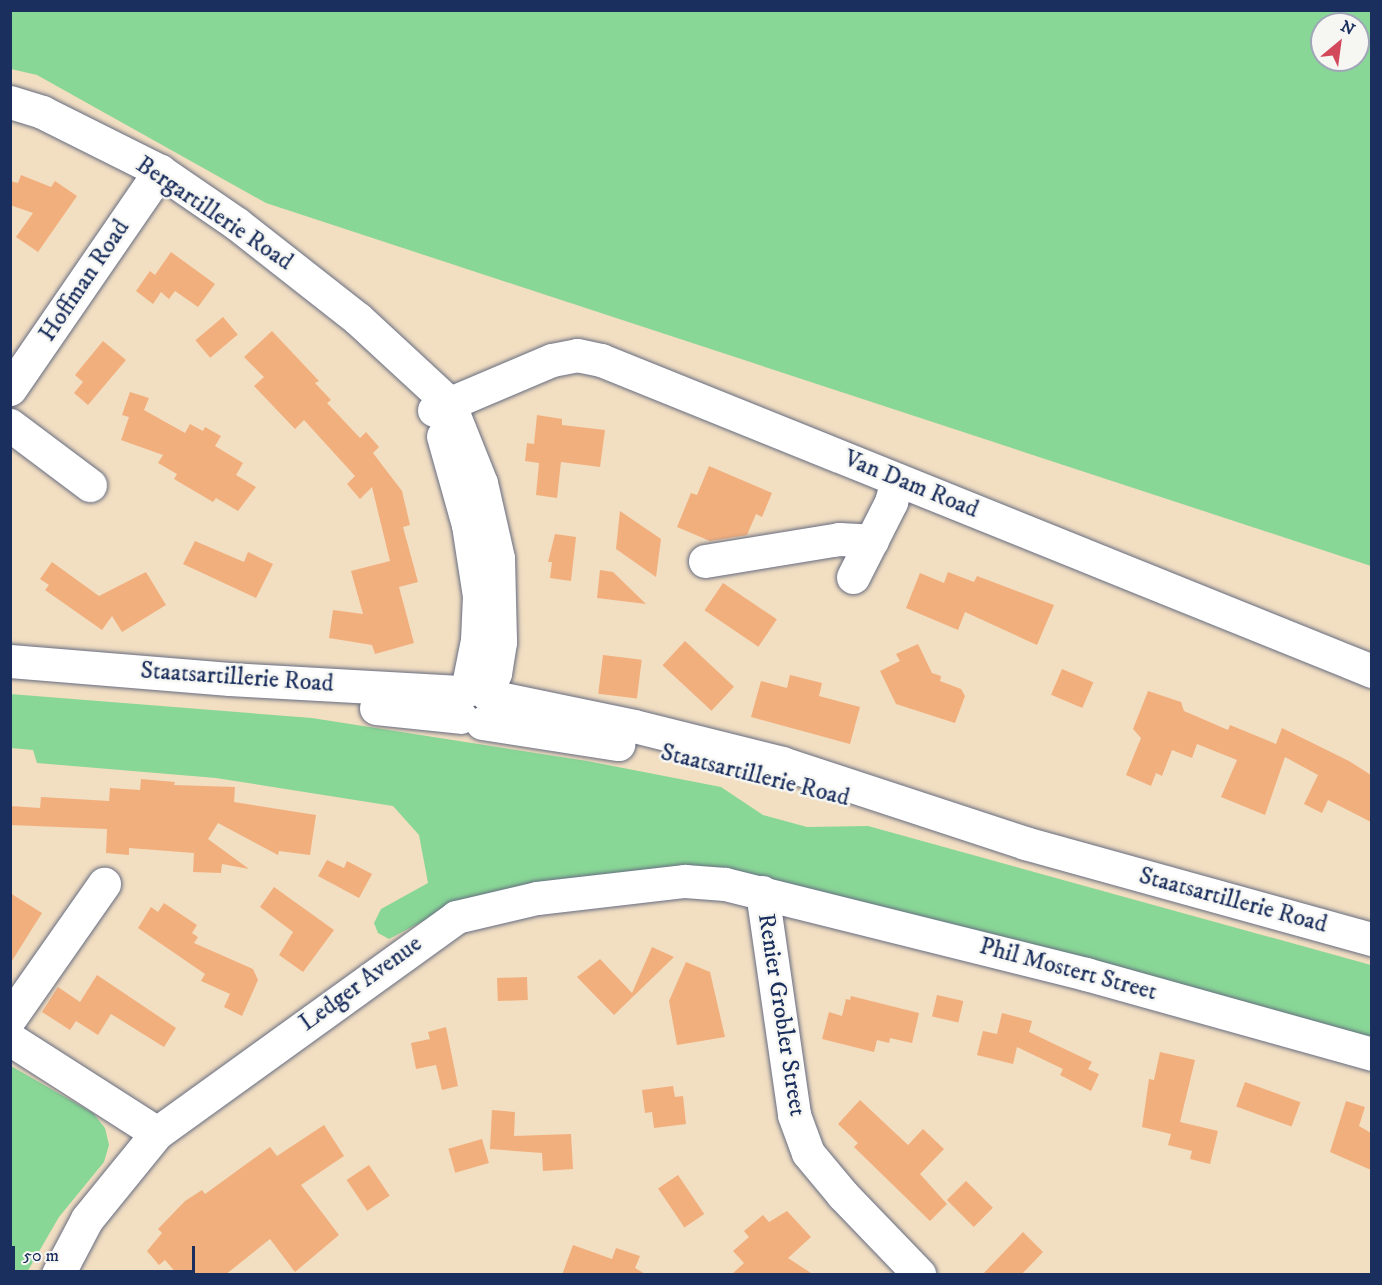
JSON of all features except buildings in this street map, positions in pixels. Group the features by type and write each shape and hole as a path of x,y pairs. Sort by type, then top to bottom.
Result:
{"street":[{"name":"Bergartillerie Road","path":"10,102 42,112 160,171 314,282 399,356 442,406 482,483 498,558 500,642 495,673 475,702"},
{"name":"Hoffman Road","path":"10,389 160,171"},
{"name":"Van Dam Road","path":"442,406 552,360 577,355 601,360 1371,671"},
{"path":"10,424 90,485"},
{"path":"853,577 872,541 897,480"},
{"path":"705,561 839,539 872,541"},
{"name":"Staatsartillerie Road","path":"10,661 475,702 634,726 782,763 1025,843 1371,939"},
{"name":"Staatsartillerie Road","path":"10,674 475,702"},
{"name":"Ledger Avenue","path":"58,1275 87,1219 157,1133 410,947 456,918 537,898 685,881 762,892"},
{"path":"10,1018 104,884"},
{"name":"Phil Mostert Street","path":"762,892 1086,974 1371,1054"},
{"name":"Renier Grobler Street","path":"762,892 794,1115 808,1153 843,1195 919,1275"},
{"path":"10,1039 157,1133"}],"green space":[{"path":"11,10 1371,11 1371,566 266,203 37,75 11,69"},
{"path":"10,694 312,718 587,761 721,787 763,815 807,827 868,826 1371,965 1371,1044 767,880 452,906 389,939 378,933 374,923 381,909 428,883 419,835 393,806 216,778 37,763 33,750 11,748"},
{"path":"11,1066 93,1113 105,1128 109,1145 104,1162 59,1217 26,1274 11,1274"}]}
